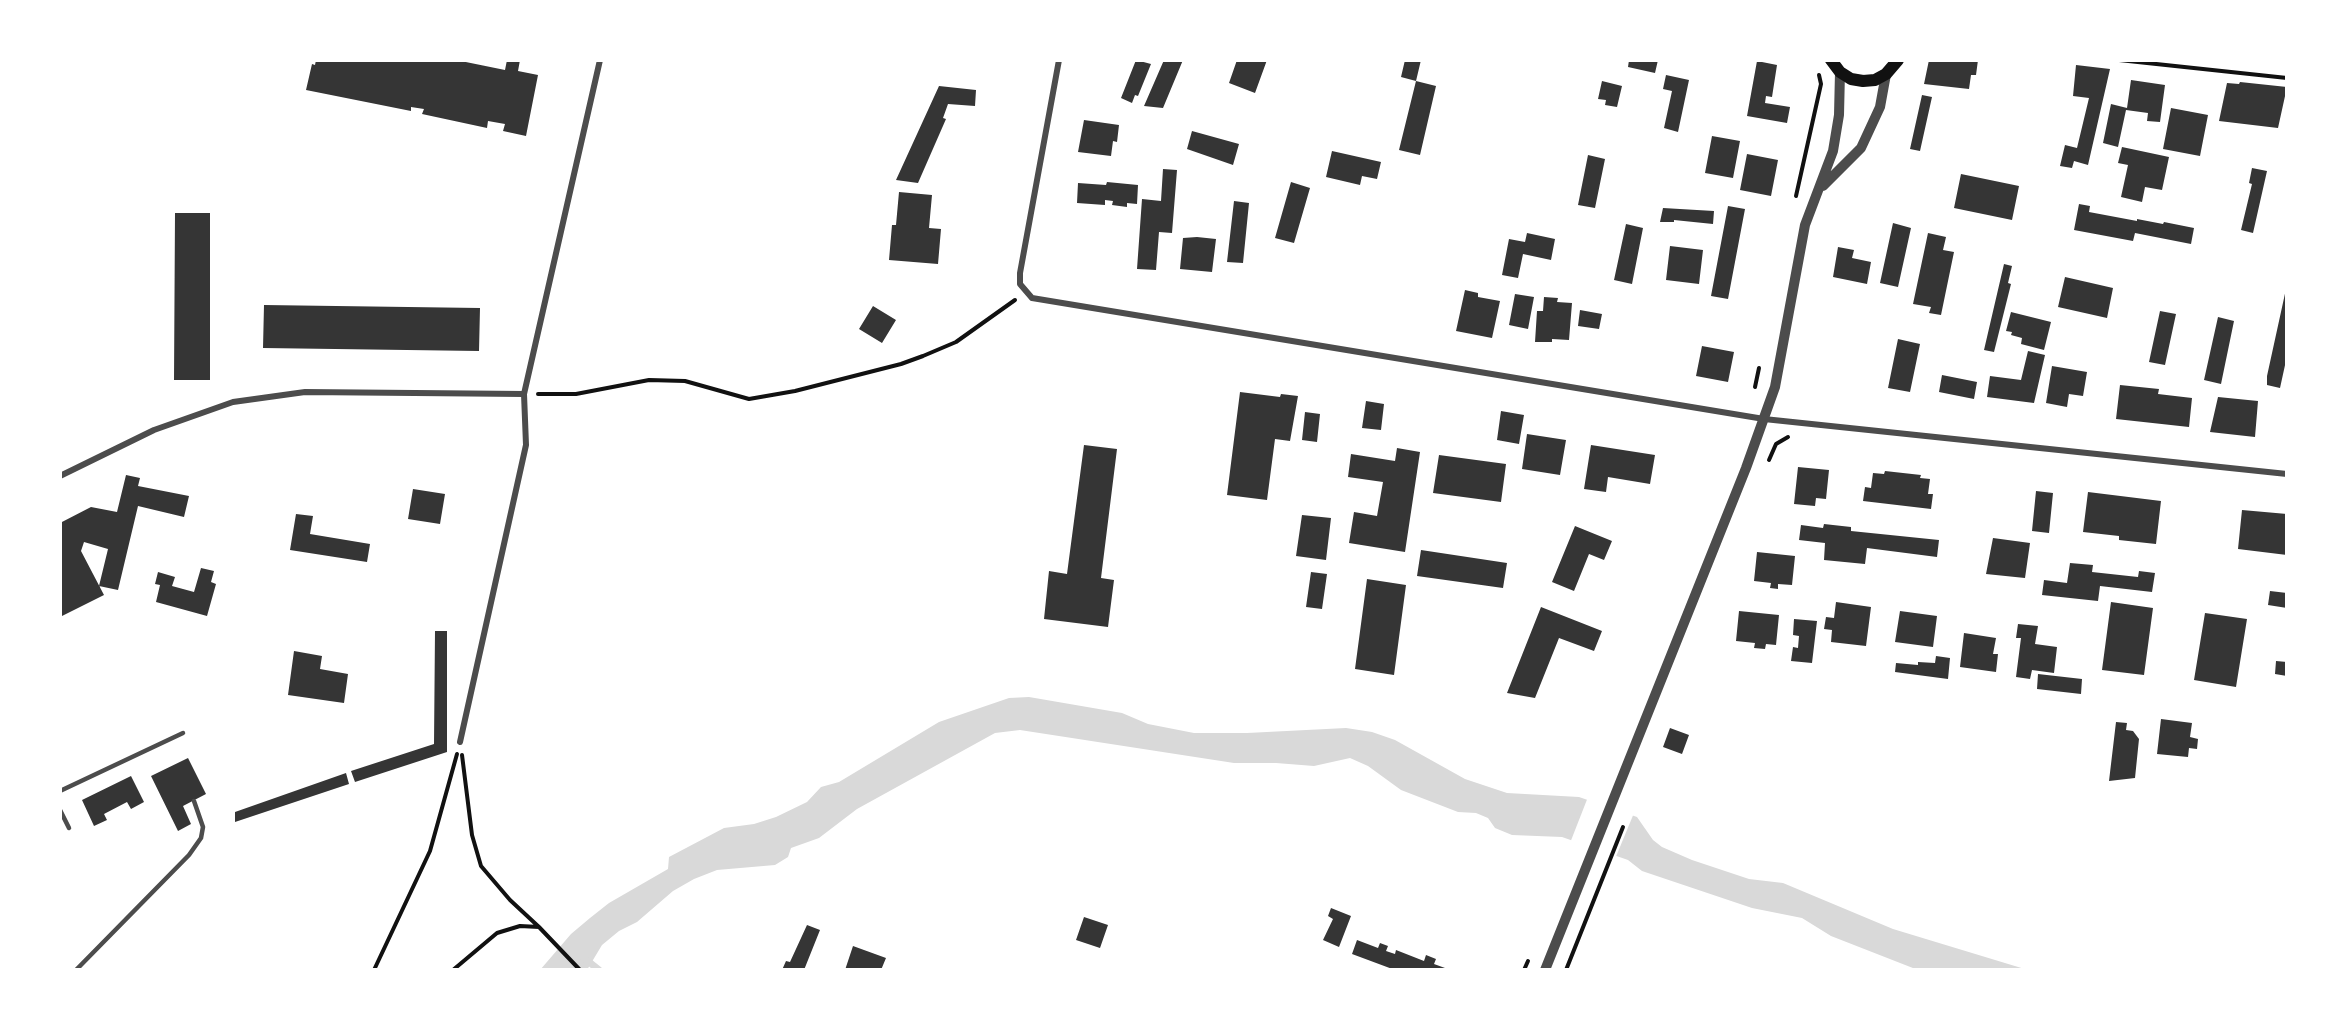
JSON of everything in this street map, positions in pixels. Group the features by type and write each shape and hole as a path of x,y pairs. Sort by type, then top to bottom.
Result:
{"main road":[{"path":"1831,60 1840,72 1851,79 1863,81 1875,80 1886,74 1898,60"}],"street":[{"path":"460,742 526,445 524,394 600,60"},
{"path":"1059,60 1020,273 1020,284 1032,298 1764,419 2287,474"},
{"path":"1545,970 1746,468 1775,387 1805,225 1821,188 1833,151 1839,115 1840,72"},
{"path":"1821,188 1861,148 1880,107 1886,74"},
{"path":"60,476 154,430 233,402 305,392 524,394"}],"lane":[{"path":"60,792 183,733"},
{"path":"76,970 189,855 201,838 203,827 194,801"},
{"path":"60,810 69,828"}],"path":[{"path":"2119,60 2287,78"},
{"path":"1795,198 1821,84 1816,65"},
{"path":"524,394 576,394 649,381 684,381 749,399 795,392 901,364 956,342 1026,292"},
{"path":"1754,390 1761,360"},
{"path":"1767,464 1780,440 1788,437 1798,438"},
{"path":"460,742 472,835 481,866 510,900 580,970"},
{"path":"374,970 429,851 460,742"},
{"path":"1566,970 1626,820"},
{"path":"453,970 497,933 520,926 539,927"}],"shaded area":[{"path":"1029,697 1122,713 1148,724 1194,733 1346,728 1372,732 1395,740 1465,779 1507,793 1579,797 1637,817 1653,840 1662,847 1692,860 1749,879 1783,883 1893,929 2028,970 1918,970 1831,936 1802,918 1752,908 1642,871 1628,860 1562,837 1512,835 1495,828 1488,818 1476,813 1458,812 1401,790 1368,766 1350,758 1314,766 1234,763 1020,730 995,733 857,809 819,838 791,848 788,857 775,865 717,870 694,879 673,891 637,922 619,931 602,945 587,970 540,970 571,934 609,903 668,869 669,857 724,828 754,824 776,817 807,802 821,787 839,782 939,722 1009,698"}],"pier":[{"path":"1588,797 1634,813 1615,859 1570,843"}],"building":[{"path":"316,60 425,60 435,62 435,60 456,60 505,70 507,60 520,60 518,71 538,75 526,136 503,131 505,124 488,121 487,128 422,114 424,109 411,107 411,111 306,90 312,64 315,65"},
{"path":"1136,60 1151,64 1138,96 1135,95 1132,103 1121,98"},
{"path":"1164,60 1183,60 1163,108 1144,106"},
{"path":"1237,60 1267,60 1255,93 1229,83"},
{"path":"1405,60 1421,60 1416,81 1401,77"},
{"path":"1629,60 1658,60 1655,73 1628,67"},
{"path":"1929,60 1978,60 1976,75 1971,75 1969,89 1924,84"},
{"path":"1757,61 1777,65 1772,97 1766,96 1765,103 1790,107 1787,123 1747,116"},
{"path":"2076,65 2110,69 2088,165 2074,161 2072,168 2060,166 2065,145 2077,148 2089,98 2073,96"},
{"path":"1666,75 1689,80 1678,132 1664,128 1672,91 1663,89"},
{"path":"2131,80 2165,85 2160,122 2147,121 2148,113 2126,110 2118,147 2103,143 2111,104 2127,108"},
{"path":"1416,81 1436,86 1420,155 1399,150"},
{"path":"1602,81 1622,86 1617,107 1605,105 1606,100 1598,99"},
{"path":"2240,82 2287,87 2278,128 2219,121 2227,83 2239,84"},
{"path":"939,86 976,90 975,106 948,104 943,118 946,119 918,183 896,180"},
{"path":"1922,95 1932,97 1920,151 1910,149"},
{"path":"2171,108 2208,115 2200,156 2163,149"},
{"path":"1084,120 1119,125 1117,142 1113,141 1111,156 1078,152"},
{"path":"1192,131 1239,144 1233,165 1187,149"},
{"path":"1712,136 1740,141 1733,178 1705,173"},
{"path":"2122,147 2169,157 2162,190 2145,187 2142,202 2121,197 2128,165 2118,163"},
{"path":"1332,151 1381,162 1377,179 1362,176 1360,185 1326,177"},
{"path":"1747,154 1778,160 1771,196 1740,190"},
{"path":"1588,155 1605,159 1595,208 1578,205"},
{"path":"2252,168 2267,171 2253,233 2241,230 2252,184 2249,183"},
{"path":"1163,169 1177,170 1172,233 1159,232 1156,270 1137,269 1142,199 1161,201"},
{"path":"1961,174 2019,186 2012,220 1954,208"},
{"path":"1107,182 1138,185 1137,204 1127,203 1127,207 1112,205 1113,201 1105,200 1105,205 1077,203 1078,183 1106,185"},
{"path":"1291,182 1310,188 1294,243 1275,238"},
{"path":"899,192 932,195 929,228 941,229 938,264 889,260 892,225 896,225"},
{"path":"1234,201 1249,203 1243,263 1227,262"},
{"path":"2079,204 2090,206 2089,212 2194,228 2191,244 2135,233 2133,241 2074,230"},
{"path":"1728,206 1745,209 1728,299 1711,296"},
{"path":"1663,208 1714,211 1713,224 1674,220 1674,222 1660,222"},
{"path":"175,213 210,213 210,380 174,380"},
{"path":"1893,223 1911,228 1898,287 1880,283"},
{"path":"1626,224 1643,228 1632,284 1614,280"},
{"path":"1527,233 1555,239 1551,260 1523,254 1518,278 1502,275 1509,239 1525,242"},
{"path":"1928,233 1946,237 1943,250 1954,252 1941,315 1929,313 1931,307 1913,304"},
{"path":"1183,238 1216,239 1212,272 1180,269"},
{"path":"1670,246 1703,250 1699,284 1666,280"},
{"path":"1838,247 1854,250 1852,258 1871,262 1867,284 1833,277"},
{"path":"2004,264 2012,266 2008,283 2011,284 1994,352 1984,350"},
{"path":"2065,277 2113,288 2107,318 2058,307"},
{"path":"2286,289 2287,356 2280,388 2267,385 2267,376"},
{"path":"1465,290 1478,293 1478,297 1500,301 1492,338 1456,331"},
{"path":"1515,294 1534,297 1528,329 1509,325"},
{"path":"1544,297 1558,298 1557,302 1572,303 1569,340 1552,339 1552,342 1535,342 1537,311 1543,311"},
{"path":"264,305 480,308 479,351 263,348"},
{"path":"873,306 896,320 882,343 859,329"},
{"path":"1580,310 1602,314 1599,329 1578,326"},
{"path":"2160,311 2176,314 2165,365 2149,362"},
{"path":"2011,312 2051,322 2044,350 2021,344 2022,338 2006,331"},
{"path":"2218,317 2234,321 2221,384 2204,380"},
{"path":"1898,339 1920,344 1910,392 1888,388"},
{"path":"1702,346 1734,352 1728,382 1696,376"},
{"path":"2028,351 2045,355 2034,403 1987,397 1990,376 2021,380"},
{"path":"2052,366 2087,372 2083,396 2069,394 2067,407 2046,403"},
{"path":"1942,375 1977,382 1974,399 1939,392"},
{"path":"2120,385 2159,389 2158,394 2192,398 2189,427 2116,419"},
{"path":"1240,392 1280,397 1281,394 1298,396 1290,441 1275,439 1267,500 1227,495"},
{"path":"2218,397 2258,401 2255,437 2210,432"},
{"path":"1366,401 1384,404 1381,430 1362,428"},
{"path":"1501,411 1524,415 1519,444 1497,440"},
{"path":"1305,412 1320,414 1317,442 1302,440"},
{"path":"1527,434 1566,440 1560,475 1522,469"},
{"path":"1084,445 1117,449 1101,578 1114,580 1108,627 1044,619 1049,571 1067,574"},
{"path":"1591,445 1655,455 1650,484 1608,477 1606,492 1584,489"},
{"path":"1397,448 1420,452 1405,552 1349,543 1354,512 1377,516 1383,482 1348,477 1351,454 1395,461"},
{"path":"1439,455 1506,464 1501,502 1433,493"},
{"path":"1798,467 1829,470 1826,499 1816,498 1815,506 1794,504"},
{"path":"1885,471 1921,475 1920,478 1930,479 1928,494 1933,494 1931,509 1863,501 1865,487 1871,488 1873,473 1884,474"},
{"path":"126,475 140,478 138,486 189,496 184,517 138,506 118,590 99,586 104,595 60,617 60,523 91,507 117,512","holes":["84,542 108,549 99,586 81,551"]},
{"path":"413,489 445,494 440,524 408,519"},
{"path":"2036,491 2053,493 2049,533 2032,531"},
{"path":"2088,492 2161,501 2156,544 2119,540 2119,536 2083,532"},
{"path":"2242,510 2287,514 2287,555 2238,549"},
{"path":"296,514 313,516 310,534 370,544 367,562 290,550"},
{"path":"1302,515 1331,518 1326,560 1296,556"},
{"path":"1824,524 1851,527 1851,531 1939,540 1937,557 1867,548 1865,564 1824,560 1825,543 1799,540 1801,525 1823,528"},
{"path":"1575,526 1612,541 1604,560 1589,554 1574,591 1552,582"},
{"path":"1993,538 2030,543 2025,578 1986,574"},
{"path":"1421,550 1507,563 1503,588 1417,576"},
{"path":"1757,552 1795,556 1792,585 1778,584 1778,589 1770,588 1771,583 1754,581"},
{"path":"2070,563 2093,565 2092,572 2138,577 2139,571 2155,573 2152,592 2100,586 2098,601 2042,595 2044,580 2067,583"},
{"path":"201,568 214,571 211,582 216,584 207,616 156,602 160,585 155,584 158,572 175,577 172,586 194,592"},
{"path":"1311,572 1327,574 1322,609 1306,607"},
{"path":"1367,579 1406,585 1394,675 1355,669"},
{"path":"2270,591 2287,593 2287,608 2268,605"},
{"path":"1836,602 1871,607 1866,646 1831,642 1832,630 1824,629 1826,617 1834,618"},
{"path":"2111,602 2153,608 2144,675 2102,670"},
{"path":"1541,607 1602,631 1594,651 1559,638 1535,698 1507,693"},
{"path":"1739,611 1779,615 1776,645 1766,644 1765,649 1754,648 1755,643 1736,641"},
{"path":"1900,611 1937,616 1933,647 1895,642"},
{"path":"2205,613 2247,619 2236,687 2194,680"},
{"path":"1794,619 1817,621 1812,663 1791,661 1793,647 1798,648 1799,636 1793,635"},
{"path":"2018,624 2038,626 2035,644 2057,647 2054,673 2032,670 2030,679 2016,677 2021,638 2016,638"},
{"path":"435,631 447,631 447,752 355,782 351,771 434,744"},
{"path":"1964,633 1996,638 1993,654 1998,654 1996,672 1960,667"},
{"path":"294,651 322,656 320,669 348,674 344,703 288,695"},
{"path":"1936,656 1950,658 1948,679 1895,672 1896,663 1918,665 1918,662 1935,663"},
{"path":"2276,661 2287,662 2287,676 2275,674"},
{"path":"2038,674 2082,679 2081,694 2037,689"},
{"path":"2161,719 2192,723 2190,737 2198,739 2197,749 2189,748 2188,757 2157,754"},
{"path":"2116,722 2127,723 2126,730 2133,731 2139,739 2135,778 2109,781"},
{"path":"1670,728 1689,735 1682,754 1663,747"},
{"path":"188,758 206,794 183,806 191,824 178,831 151,776"},
{"path":"346,773 349,784 235,822 235,812"},
{"path":"131,776 144,802 131,809 127,802 104,814 107,820 94,826 82,800"},
{"path":"1331,908 1351,916 1339,947 1323,940 1333,919 1328,916"},
{"path":"1084,917 1108,925 1100,948 1076,940"},
{"path":"807,925 820,930 804,970 782,970 786,961 790,962"},
{"path":"1357,940 1378,948 1380,943 1388,946 1386,951 1395,954 1396,950 1424,961 1426,955 1436,959 1434,964 1445,970 1395,970 1352,954"},
{"path":"853,946 886,958 881,970 845,970"}],"waterway":[{"path":"584,958 599,970"}]}
